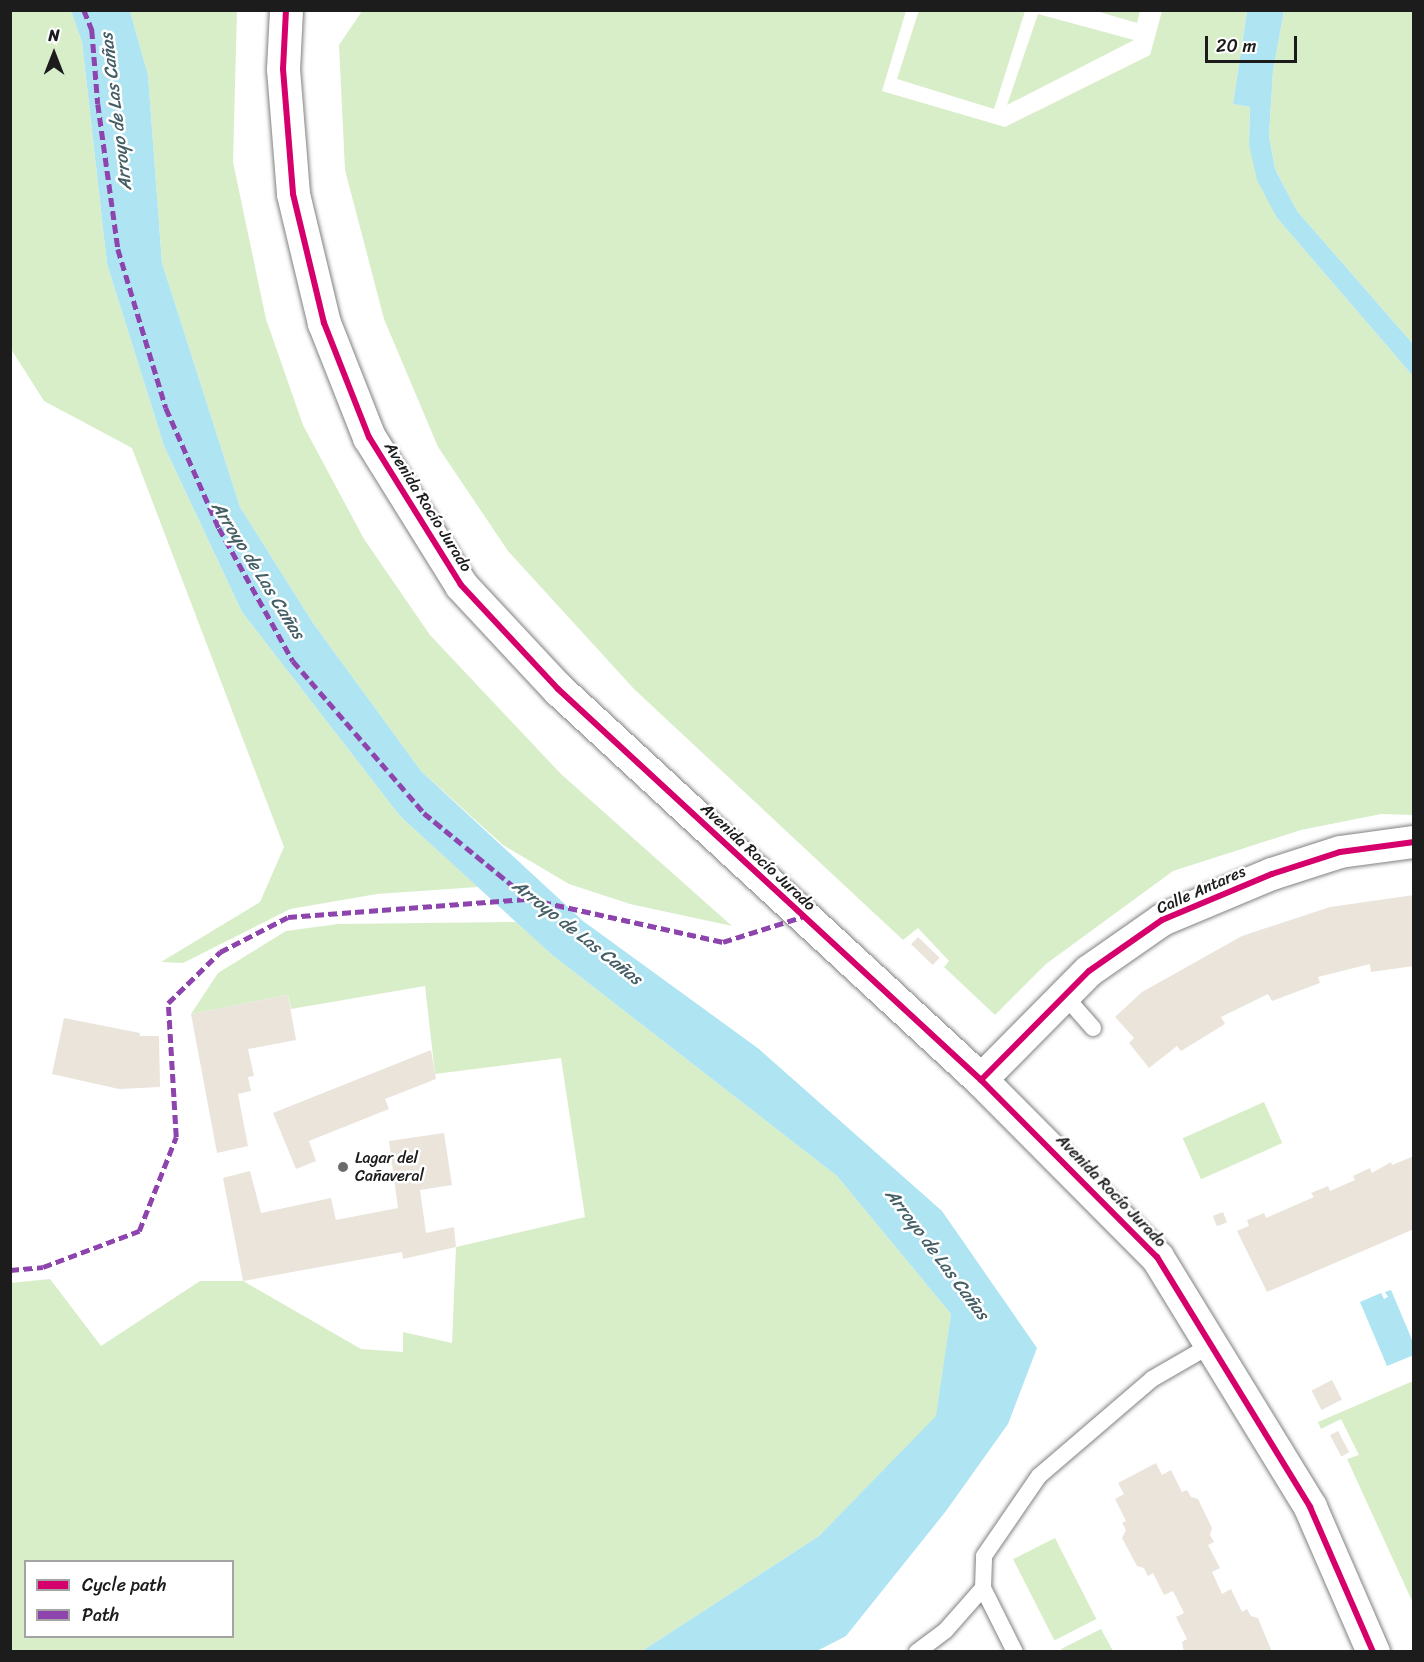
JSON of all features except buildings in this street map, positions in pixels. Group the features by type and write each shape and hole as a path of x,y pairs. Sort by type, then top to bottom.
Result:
{"main road":[{"name":"Avenida Rocío Jurado","path":"286,10 283,69 293,194 324,323 369,438 460,585 558,689 981,1080 1157,1257 1310,1507 1373,1652"}],"street":[{"name":"Calle Antares","path":"981,1080 1089,971 1162,920 1272,874 1340,852 1413,842"}],"lane":[{"path":"1064,995 1093,1028"},
{"path":"1015,1652 983,1588 984,1556 1039,1476 1152,1379 1211,1345"},
{"path":"917,1652 946,1630 983,1588"}],"green space":[{"path":"919,10 1025,11 994,109 897,79"},
{"path":"11,11 71,11 82,42 107,264 164,446 242,612 400,816 478,887 377,894 290,909 183,963 161,962 260,902 284,847 132,448 44,401 11,349"},
{"path":"130,11 237,11 233,162 266,319 303,425 364,539 430,635 561,774 732,926 630,904 569,884 503,845 421,771 313,623 240,507 162,263 148,75"},
{"path":"362,11 906,11 882,91 1005,127 1150,55 1162,11 1247,11 1233,104 1250,107 1249,145 1277,218 1413,376 1413,815 1381,814 1301,830 1173,871 1046,964 995,1015 944,967 949,961 918,928 903,940 634,689 508,551 438,447 384,319 345,170 339,45"},
{"path":"1096,11 1140,11 1137,23"},
{"path":"1284,11 1413,11 1413,344 1297,211 1275,169 1269,136 1273,71"},
{"path":"1038,14 1134,40 1007,105"},
{"path":"516,922 551,954 837,1176 951,1314 937,1416 819,1536 642,1651 11,1652 10,1283 50,1279 101,1346 200,1281 243,1281 361,1349 403,1352 403,1332 452,1343 456,1247 585,1217 561,1058 435,1074 425,986 291,1009 288,995 191,1014 218,973 286,931 338,924"},
{"path":"1264,1102 1282,1143 1201,1179 1183,1138"},
{"path":"1413,1381 1413,1603 1347,1459 1359,1455 1341,1419 1321,1429 1318,1422"},
{"path":"1055,1538 1096,1619 1054,1640 1013,1559"},
{"path":"1101,1629 1113,1651 1062,1651 1061,1649"}],"water":[{"name":"Arroyo de Las Cañas","path":"71,11 130,11 148,75 162,263 240,507 313,623 421,771 583,921 759,1049 942,1211 1037,1348 1008,1424 946,1511 846,1636 817,1651 642,1651 819,1536 936,1416 951,1314 837,1176 551,954 400,816 242,612 164,446 107,264 82,42"},
{"path":"1247,11 1284,11 1273,71 1269,136 1275,169 1297,211 1413,344 1413,376 1277,218 1257,180 1249,145 1250,107 1233,104"},
{"path":"1391,1290 1413,1342 1414,1355 1387,1366 1360,1302 1381,1293 1384,1299 1388,1297 1385,1292"}],"marked path":[{"path":"84,10 92,30 98,104 118,249 166,408 219,528 293,661 424,813 529,899"},
{"path":"10,1270 43,1267 139,1231 176,1137 168,1003 220,952 288,917 529,899 723,942 802,917"}],"cycle path":[{"path":"286,10 283,69 293,194 324,323 369,437 461,585 558,689 981,1080 1157,1257 1310,1507 1373,1652"},
{"path":"981,1080 1089,971 1162,920 1272,874 1340,852 1414,842"}],"place":[{"name":"Lagar del Cañaveral","path":"343,1167"}]}
